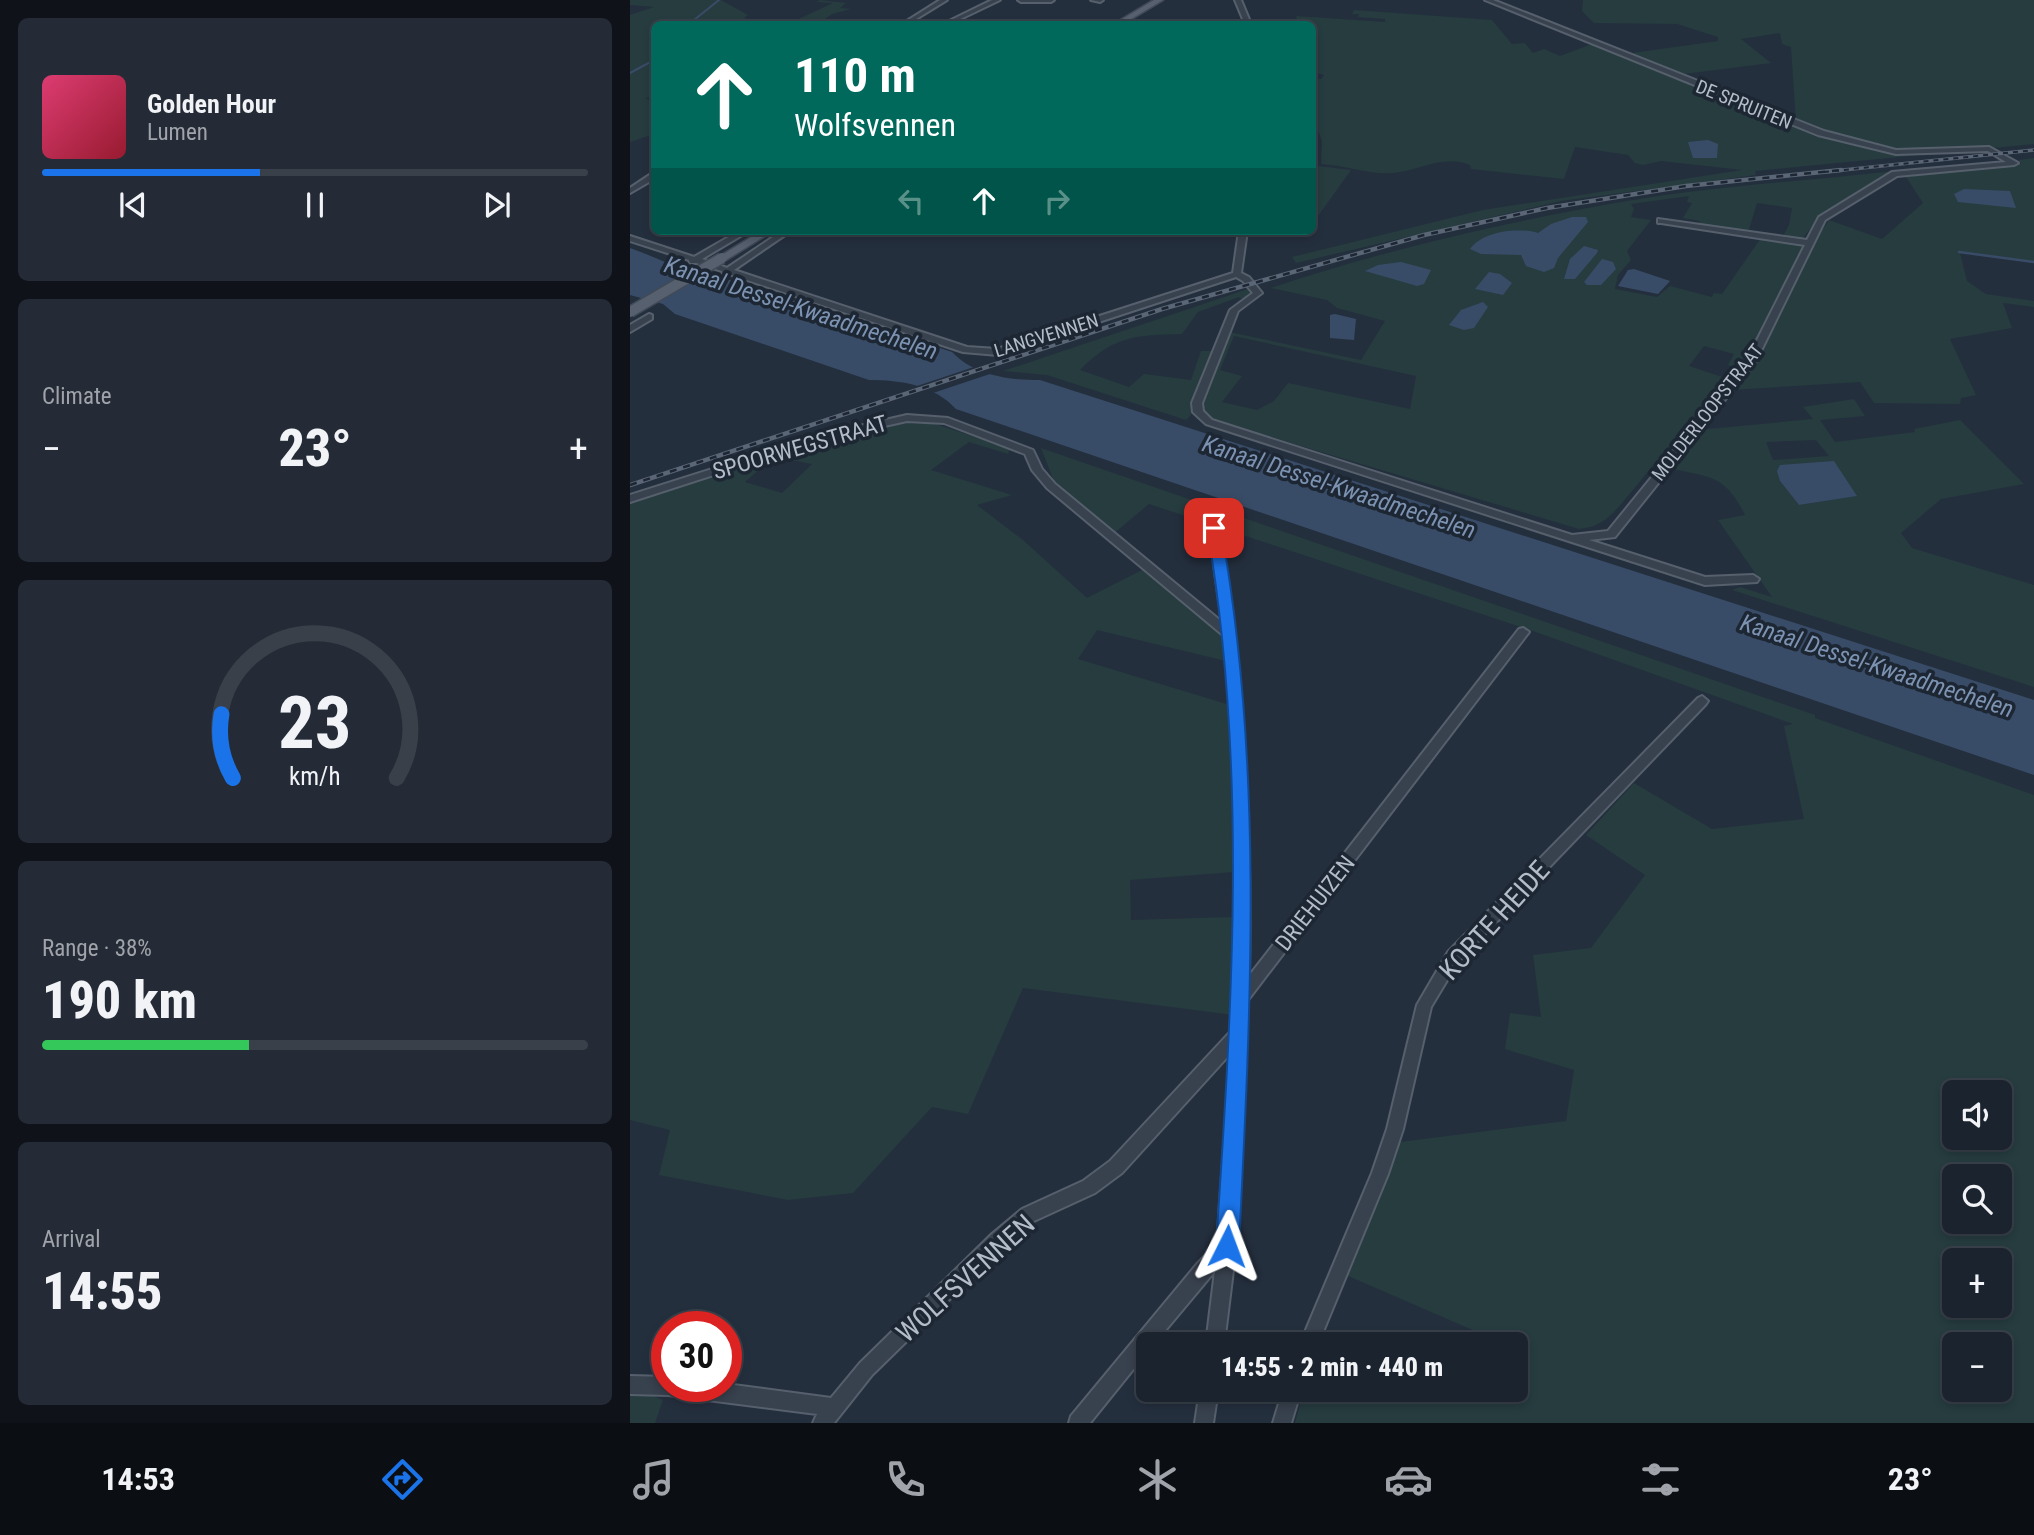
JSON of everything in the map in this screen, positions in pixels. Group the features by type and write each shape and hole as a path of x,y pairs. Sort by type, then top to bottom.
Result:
{"main road":[{"path":"1123,21 1159,0"},
{"path":"630,311 761,235"}],"street":[{"path":"910,21 944,0"},
{"path":"952,21 996,0"},
{"path":"1021,0 1051,0"},
{"path":"1094,0 1100,0"},
{"path":"1238,0 1247,21"},
{"name":"DE SPRUITEN","path":"1488,0 1792,123 1846,141 1896,152 1989,149 2009,158"},
{"name":"MOLDERLOOPSTRAAT","path":"1611,534 1751,361 1822,219 1890,176 1977,165 2012,164 2014,161 2009,158"},
{"path":"630,191 651,178"},
{"path":"1661,221 1808,243"},
{"path":"693,261 738,235"},
{"path":"726,272 781,235"},
{"path":"1242,235 1237,274 1246,279 1258,293 1234,310 1197,403 1201,417 1209,422 1705,581 1753,579"},
{"name":"LANGVENNEN","path":"630,238 966,350 985,353 998,352 1237,274"},
{"path":"630,311 649,317 630,329"},
{"name":"SPOORWEGSTRAAT","path":"630,499 858,427 906,418 945,420 1029,452 1037,470 1051,486 1230,635"},
{"path":"1214,528 1230,635 1242,780 1242,996 1227,1246 1216,1332"},
{"path":"1572,538 1611,534"},
{"path":"1611,534 1608,540 1614,551"},
{"name":"DRIEHUIZEN","path":"1242,996 1523,632"},
{"name":"KORTE HEIDE","path":"1314,1332 1380,1174 1395,1129 1424,1005 1437,981 1453,957 1702,701"},
{"name":"WOLFSVENNEN","path":"827,1415 866,1369 998,1240 1028,1215 1089,1187 1116,1167 1240,1032"},
{"path":"1078,1423 1203,1269 1227,1246"},
{"path":"630,1385 651,1386"},
{"path":"742,1399 827,1415"},
{"path":"1204,1423 1207,1402"},
{"path":"1282,1423 1288,1402"}],"green space":[{"path":"630,0 721,0 748,15 744,18 758,21 651,21 651,97 645,98 651,101 651,135 630,142 630,15 654,7 630,5"},
{"path":"820,0 846,3 840,8 851,9 832,14 822,21 794,21 833,3 817,2"},
{"path":"1583,0 2034,0 2034,144 1755,171 1756,175 1561,201 1296,263 1292,257 1483,210 1742,170 1661,161 1643,165 1635,163 1628,155 1575,147 1564,179 1471,169 1470,165 1450,161 1393,173 1321,164 1322,141 1316,126 1316,79 1321,79 1324,75 1316,73 1316,21 1298,21 1296,16 1385,22 1385,19 1358,17 1359,14 1352,14 1354,10 1492,20 1512,44 1525,43 1533,53 1544,49 1560,56 1592,44 1792,126 1796,122 1791,47 1782,44 1780,33 1741,39 1771,63 1676,75 1625,54 1718,41 1718,37 1677,24 1594,23 1582,11"},
{"path":"2034,158 2034,262 1960,253 1967,281 1986,294 2034,301 2034,307 2003,303 2012,328 1950,339 1976,395 1961,398 1960,404 1874,403 1860,382 1715,391 1617,508 1604,521 1593,526 1579,529 1201,416 1203,401 1229,332 1361,360 1385,321 1337,308 1327,300 1271,288 1315,274 1447,238 1627,201 1895,171 1821,216 1801,240 1782,238 1789,225 1792,208 1757,203 1748,233 1698,225 1700,221 1683,218 1692,203 1687,202 1689,196 1631,204 1634,209 1631,217 1651,220 1627,251 1631,260 1618,275 1615,289 1657,297 1670,286 1712,297 1714,293 1722,294 1761,238 1811,247 1829,220 1882,239 1923,203 1904,174 2021,164 2019,160","holes":["1234,336 1416,376 1410,409 1288,383 1274,401 1257,410 1222,402 1242,376 1220,370","1704,346 1734,354 1728,365 1745,371 1737,382 1689,366"]},
{"path":"1318,166 1351,170 1316,219"},
{"path":"1251,288 1253,294 1244,300 1239,297 1198,312 1182,334 1151,335 1126,340 1103,350 1080,370 1129,387 1144,374 1191,380 1201,351 1213,351 1190,416 1186,420 1047,375 1003,371"},
{"path":"1854,399 1865,416 1820,420 1835,442 1915,432 1914,429 1960,420 2024,484 1941,499 1901,533 1912,548 2034,585 2034,687 1732,590 1740,587 1772,597 1718,520 1745,515 1723,484 1705,476 1667,468 1698,430 1813,419 1803,407","holes":["1816,440 1829,456 1773,460 1766,442","1780,481 1856,496 1799,505"]},
{"path":"900,422 932,423 1010,448 1008,454 969,442 931,470 1012,495 977,505 1023,540 1087,598 1144,569 1225,634 1226,661 1097,630 1078,659 1230,705 1235,780 1234,872 1130,880 1131,920 1234,917 1234,1015 1023,988 968,1114 932,1107 853,1193 788,1200 659,1175 670,1130 630,1120 630,502 754,462 763,466 745,482 782,493 812,464 782,458 818,442"},
{"path":"1041,448 1815,715 1815,718 2034,795 2034,1423 1295,1423 1301,1402 1528,1402 1528,1332 1477,1332 1346,1275 1400,1142 1566,1121 1574,1070 1505,1049 1510,1013 1541,1017 1533,955 1591,948 1645,875 1586,835 1634,783 1712,829 1804,819 1784,726 1793,724 1533,631 1149,504 1112,535 1055,484"},
{"path":"630,1395 651,1396 651,1402 662,1402 655,1423 630,1423"}],"water":[{"path":"1708,140 1718,144 1717,158 1693,158 1688,142"},
{"path":"1964,189 2010,191 2016,208 1958,202 1954,194"},
{"path":"1572,217 1586,217 1588,222 1558,258 1554,268 1544,272 1526,266 1521,255 1481,254 1470,249 1492,234 1520,230 1538,233 1551,224"},
{"path":"1584,246 1598,250 1597,253 1575,279 1564,279 1570,259"},
{"name":"Kanaal Dessel-Kwaadmechelen","path":"630,248 703,276 730,280 952,352 971,366 993,375 1040,380 2034,700 2034,775 956,409 938,394 927,389 893,381 869,380 675,314 663,304 630,295"},
{"path":"1602,259 1613,262 1616,269 1601,285 1587,285 1584,282"},
{"path":"1401,262 1431,270 1424,284 1417,286 1365,271 1378,265"},
{"path":"1634,269 1670,281 1658,294 1618,286 1628,270"},
{"path":"1489,272 1500,274 1512,283 1503,295 1475,289"},
{"path":"1483,302 1488,307 1474,328 1464,330 1449,325 1461,310"},
{"path":"1330,315 1356,319 1354,340 1330,338"},
{"path":"1834,461 1857,496 1799,505 1780,481 1777,471 1780,465"}],"pier":[{"path":"977,366 996,372 930,394 911,388"}],"waterway":[{"path":"693,21 719,0"},
{"path":"630,73 651,62"},
{"path":"1959,252 2034,262"}],"railway":[{"path":"1824,172 2034,150"},
{"path":"630,485 1162,309 1424,235 1547,208 1686,186 1841,170"}],"route":[{"path":"1214,528 1229,611 1242,780 1243,957 1227,1246"}]}
